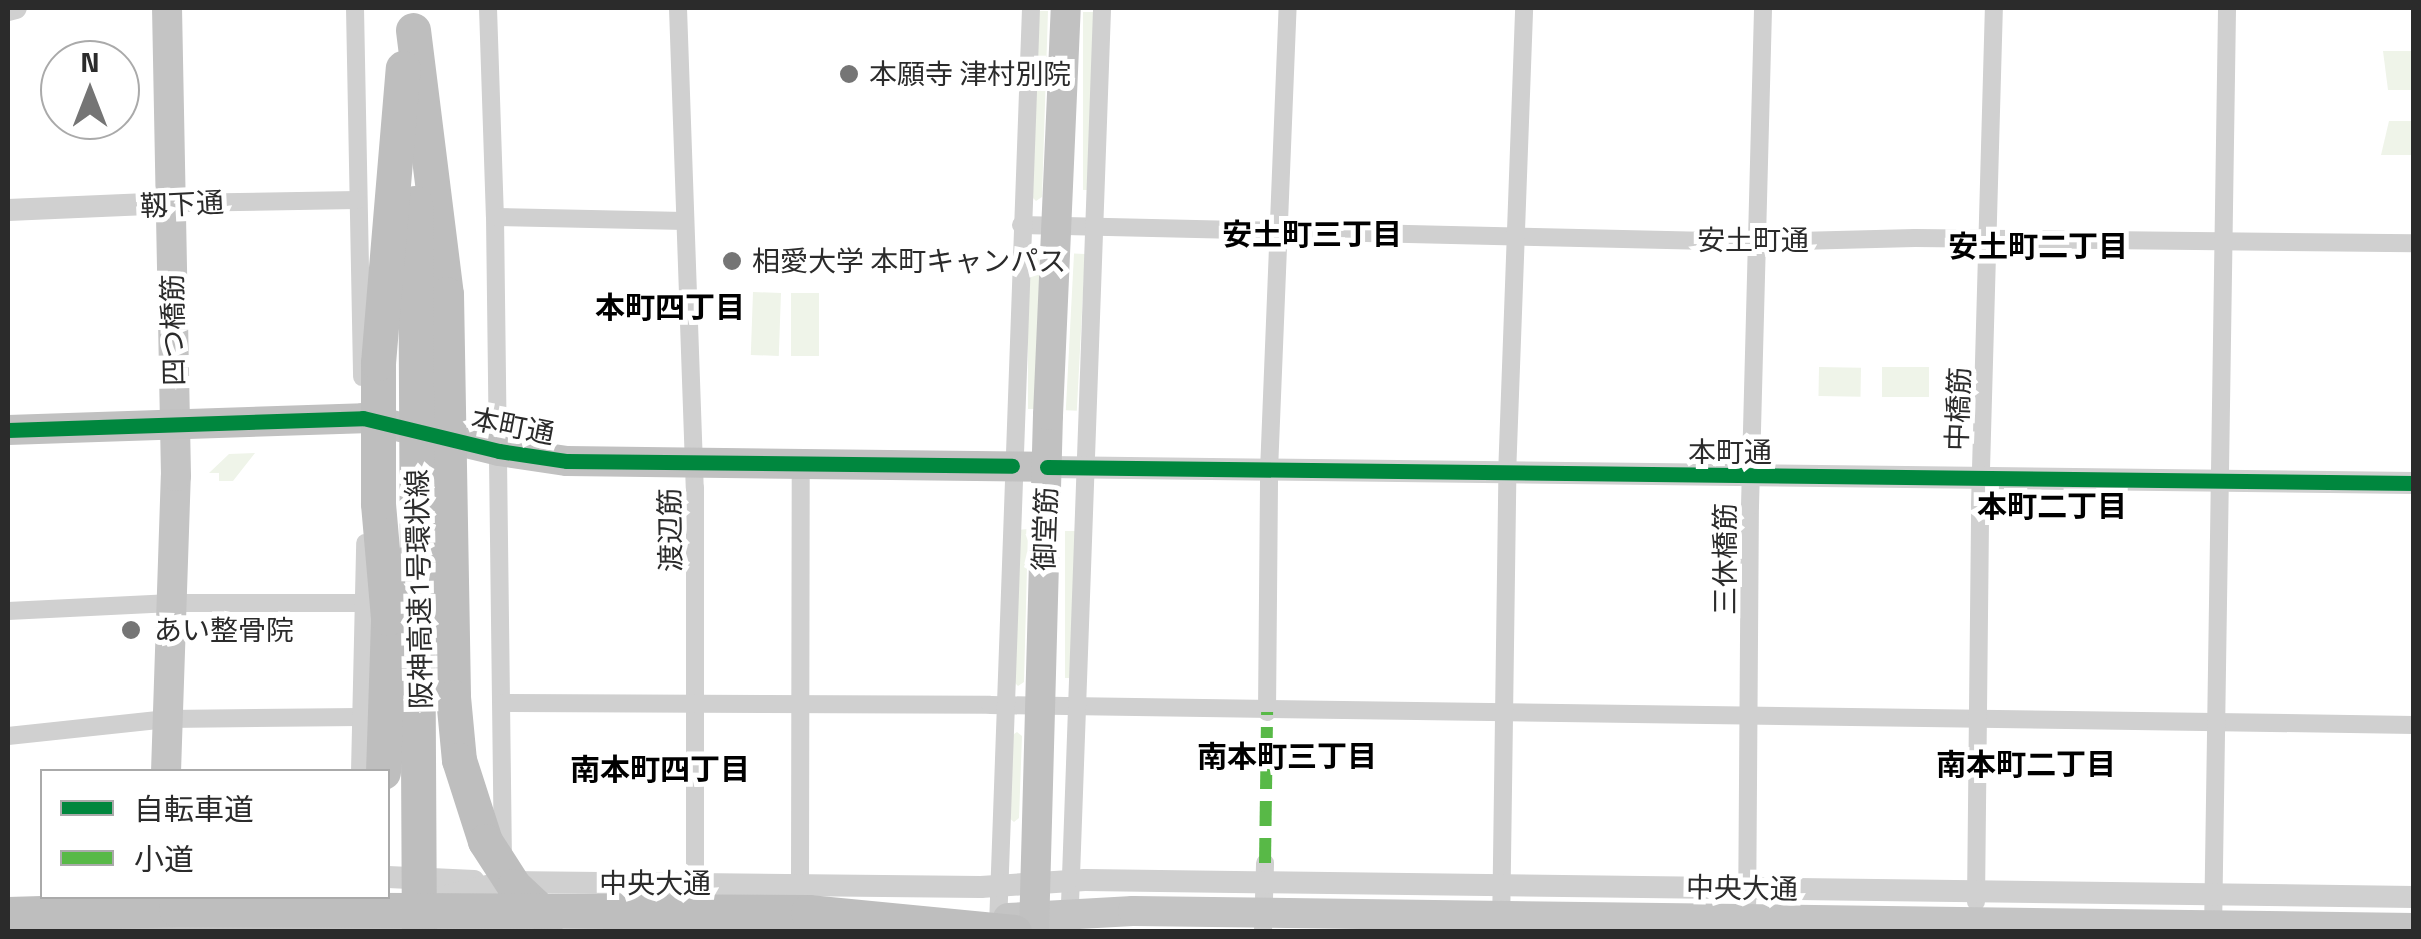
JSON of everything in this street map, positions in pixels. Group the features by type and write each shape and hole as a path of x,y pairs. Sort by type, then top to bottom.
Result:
{"highway":[{"name":"御堂筋","path":"1034,932 1046,466 1066,8"},
{"name":"阪神高速1号環状線","path":"412,15 419,932"},
{"path":"381,769 372,717 388,618 378,503 378,363 412,15"},
{"path":"412,15 446,294 452,697 459,760 473,812 499,865 529,902 568,932"},
{"path":"382,769 396,686 417,390"},
{"name":"本町通","path":"8,430 363,418 499,451 567,461 1046,466"},
{"path":"8,891 40,892"},
{"path":"8,914 176,909 808,912 1005,928"}],"main road":[{"name":"四つ橋筋","path":"166,769 176,424 168,8"},
{"path":"161,930 162,899"},
{"name":"中央大通","path":"921,932 1014,918 1132,912 2414,928"},
{"name":"中央大通","path":"115,932 316,928 548,932"}],"street":[{"path":"8,10 16,8"},
{"path":"355,8 356,200 372,717 361,769"},
{"path":"488,8 495,217 504,932"},
{"name":"渡辺筋","path":"678,8 693,463 696,932"},
{"path":"1005,928 999,886 1031,8"},
{"path":"1056,932 1069,924 1102,8"},
{"path":"1267,712 1269,471 1288,8"},
{"path":"1501,932 1507,476 1524,8"},
{"name":"三休橋筋","path":"1747,932 1750,477 1763,8"},
{"name":"中橋筋","path":"1976,932 1981,479 1994,8"},
{"path":"2212,932 2227,8"},
{"name":"靱下通","path":"8,210 356,200"},
{"path":"495,217 685,221"},
{"name":"安土町通","path":"1022,226 1755,242 1988,238 2414,243"},
{"path":"800,885 801,465"},
{"name":"本町通","path":"1046,466 1507,476 2414,483"},
{"path":"8,611 172,603 366,603"},
{"path":"503,703 1006,705 1267,712 2414,725"},
{"path":"8,736 167,719 372,717"},
{"path":"1263,932 1264,872"},
{"name":"中央大通","path":"316,928 504,882 999,886 1264,872 1502,886 2414,897"},
{"path":"390,878 504,882"},
{"path":"8,899 40,892"}],"shaded area":[{"path":"1037,11 1048,11 1042,197 1036,201 1031,196"},
{"path":"1083,12 1094,12 1094,190 1083,190"},
{"path":"2383,51 2413,51 2412,90 2388,90"},
{"path":"2389,121 2411,121 2413,155 2381,155"},
{"path":"1028,253 1039,253 1039,409 1028,409"},
{"path":"1074,253 1085,254 1077,411 1066,410"},
{"path":"753,292 781,293 779,356 751,355"},
{"path":"791,293 819,293 819,356 791,356"},
{"path":"1819,367 1861,368 1860,397 1818,396"},
{"path":"1882,367 1929,367 1929,397 1882,397"},
{"path":"255,453 233,481 219,481 219,473 209,473 229,454"},
{"path":"1028,529 1024,682 1018,686 1013,681 1017,530"},
{"path":"1065,531 1076,531 1076,678 1065,678"},
{"path":"1017,732 1022,736 1019,818 1014,822 1009,818 1011,736"}],"marked path":[{"path":"1265,863 1267,712"}],"cycle path":[{"path":"8,430 363,418 499,451 567,461 1012,466"},
{"path":"1047,467 2414,483"}],"place":[{"name":"本願寺 津村別院","path":"849,74"},
{"name":"相愛大学 本町キャンパス","path":"732,261"},
{"name":"あい整骨院","path":"131,630"}],"district":[{"name":"安土町三丁目","path":"1312,234"},
{"name":"安土町二丁目","path":"2038,246"},
{"name":"本町四丁目","path":"670,307"},
{"name":"本町二丁目","path":"2052,506"},
{"name":"南本町三丁目","path":"1287,756"},
{"name":"南本町二丁目","path":"2026,764"},
{"name":"南本町四丁目","path":"660,769"}]}
